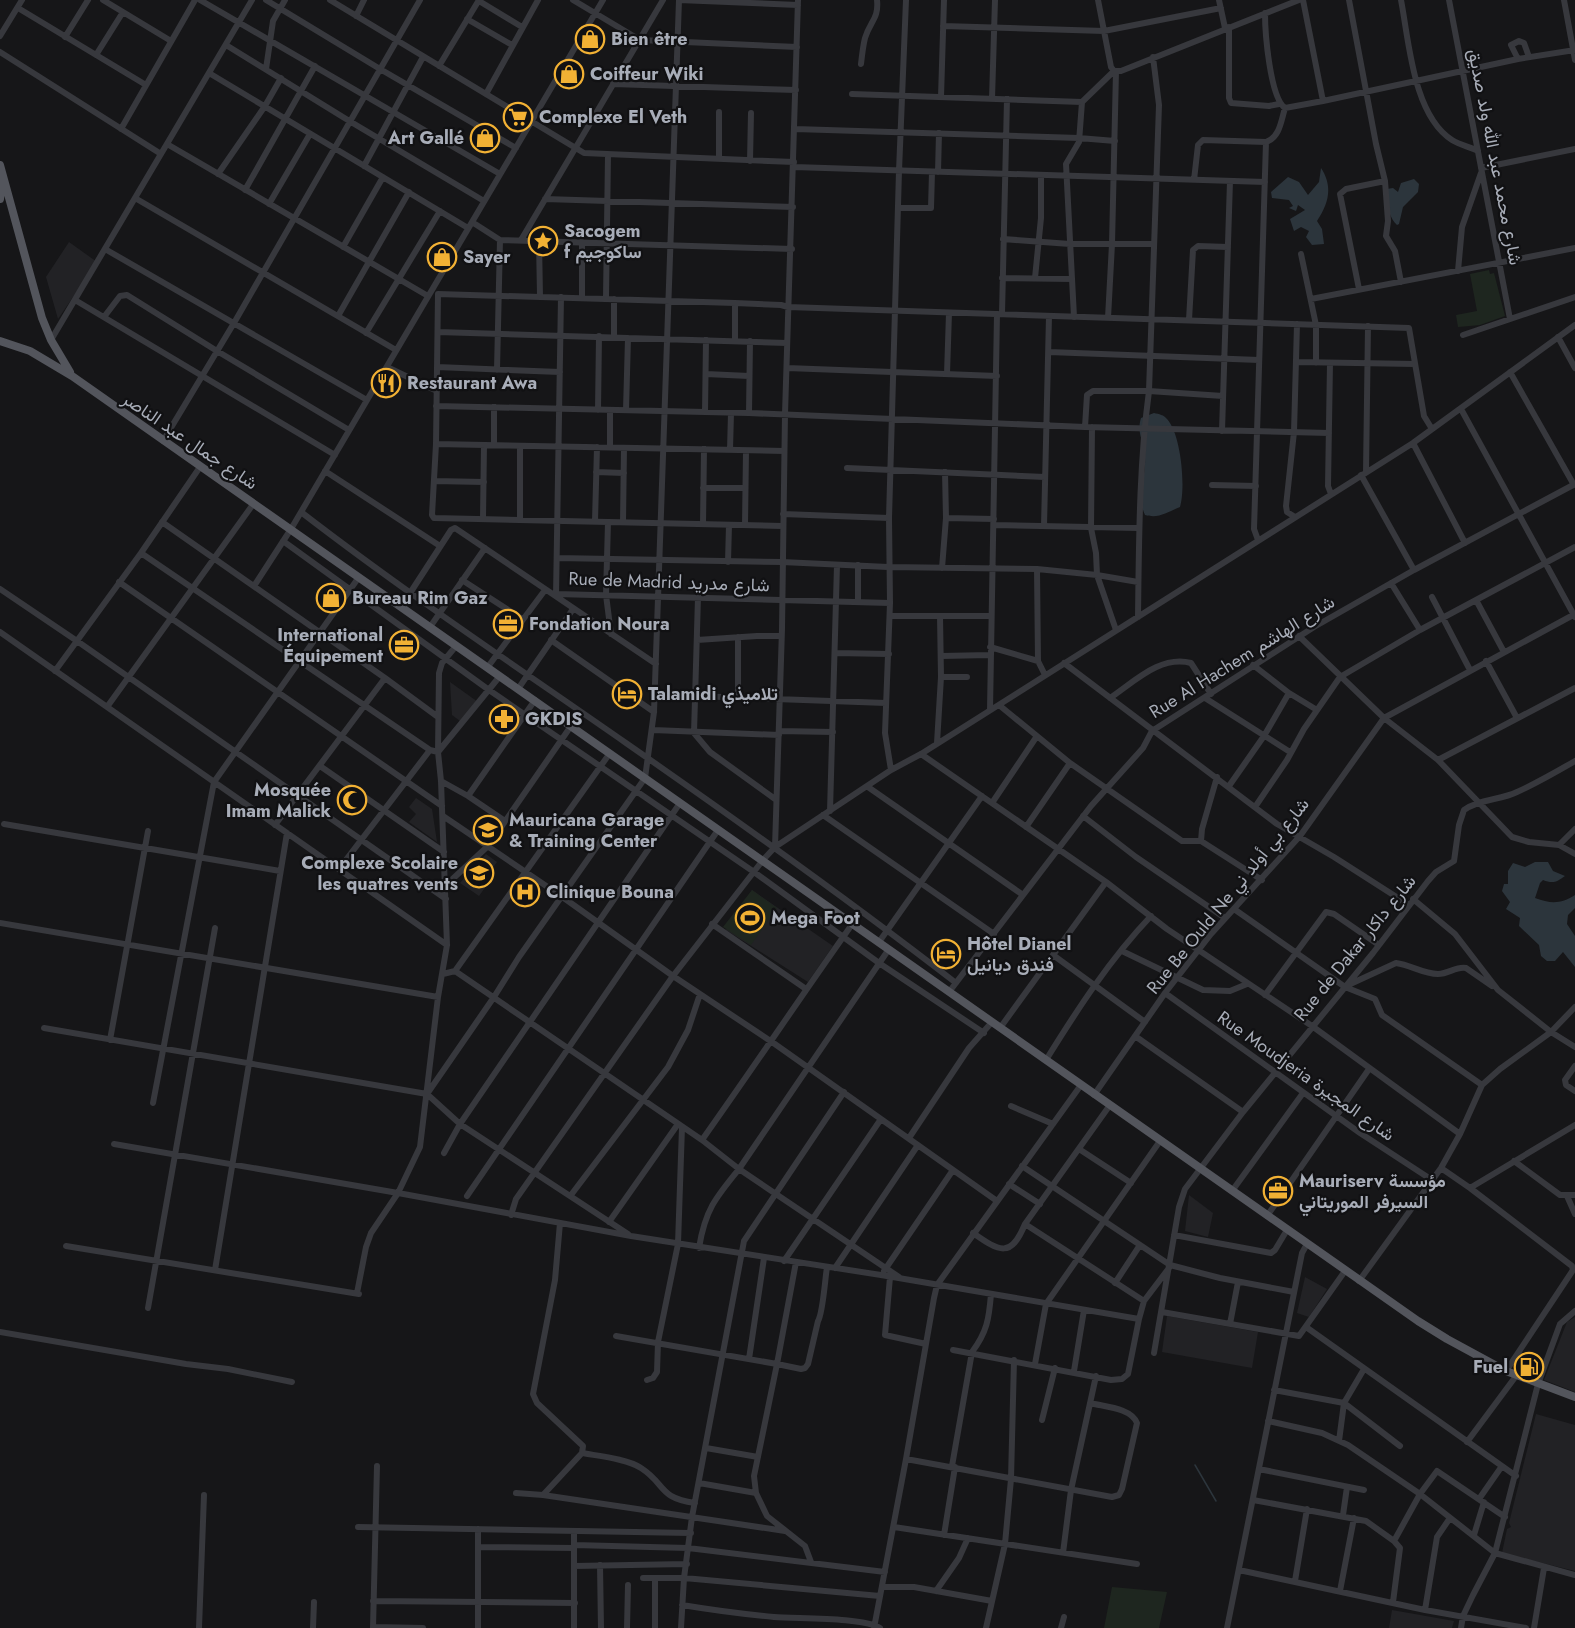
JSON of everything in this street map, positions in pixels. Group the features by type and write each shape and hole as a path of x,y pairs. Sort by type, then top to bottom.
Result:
{"main road":[{"name":"شارع جمال عبد الناصر","path":"0,165 38,305 51,340 72,376"},
{"path":"0,199 3,177"},
{"name":"شارع جمال عبد الناصر","path":"0,341 30,351 72,376 1359,1281 1447,1339 1506,1371 1575,1397"}],"street":[{"path":"0,36 22,0"},
{"path":"65,37 88,0"},
{"path":"103,0 171,41"},
{"path":"121,129 171,41 198,0 500,174"},
{"path":"51,340 252,0"},
{"path":"266,0 516,148"},
{"path":"266,69 273,21 285,0"},
{"path":"330,0 584,153 899,171 1265,182"},
{"path":"356,16 364,0"},
{"path":"163,441 234,323 420,0"},
{"path":"439,66 479,0 522,27"},
{"path":"486,94 538,0"},
{"path":"573,0 640,40 797,47"},
{"path":"254,586 291,529 603,0"},
{"path":"521,240 663,0"},
{"path":"427,1095 519,957 645,778 654,712 679,0 798,2 774,847"},
{"path":"861,64 865,39 878,14 877,0"},
{"path":"891,770 885,733 890,616 888,567 906,0"},
{"path":"941,97 944,0"},
{"path":"992,99 995,0"},
{"path":"1098,0 1111,67 1115,71 1114,177 1108,318"},
{"path":"1219,0 1227,28 1228,98 1231,103 1282,106 1323,101 1463,70 1574,50"},
{"path":"1074,317 1066,164 1079,142 1082,102 1115,71 1301,0 1323,101"},
{"path":"1349,0 1385,182 1388,221 1386,236 1395,251 1401,282"},
{"path":"1401,0 1416,81 1429,113 1436,124 1452,140 1478,151"},
{"name":"شارع محمد عبد الله ولد صديق","path":"1449,0 1510,319"},
{"path":"1564,0 1575,60"},
{"path":"18,8 146,85"},
{"path":"943,26 1104,31 1221,8"},
{"path":"96,55 123,12"},
{"path":"1194,180 1198,145 1203,140 1266,142 1277,136 1282,106 1267,44 1264,13"},
{"path":"468,19 512,45"},
{"path":"1518,59 1511,45 1519,41 1524,43 1529,57"},
{"path":"226,45 484,201"},
{"path":"0,52 161,154"},
{"path":"364,166 423,57"},
{"path":"1138,617 1138,528 1144,428 1149,391 1159,105 1153,57"},
{"path":"245,190 315,66"},
{"path":"209,73 440,211 500,240 792,249"},
{"path":"218,174 265,106 281,78"},
{"path":"613,84 796,90"},
{"path":"852,94 1082,102"},
{"path":"990,710 994,423 1002,278 1007,99"},
{"path":"718,112 718,159"},
{"path":"750,161 751,113"},
{"path":"795,129 1115,141"},
{"path":"269,204 310,134"},
{"path":"898,208 931,208 939,134"},
{"path":"1258,540 1254,529 1266,142"},
{"path":"167,144 428,296"},
{"path":"1458,271 1462,227 1482,170 1575,149"},
{"path":"606,298 608,155"},
{"path":"1035,278 1041,175"},
{"path":"343,247 383,177"},
{"path":"1222,431 1230,181"},
{"path":"1359,289 1340,194 1346,189 1385,182"},
{"path":"338,316 409,192"},
{"path":"135,198 396,350"},
{"path":"545,199 793,207"},
{"path":"366,333 440,211"},
{"path":"1003,239 1070,244 1153,244"},
{"path":"497,370 500,240"},
{"path":"539,241 540,296"},
{"path":"582,242 582,298"},
{"path":"1189,321 1193,250 1197,246 1228,247"},
{"path":"1311,299 1575,248"},
{"path":"105,249 367,400"},
{"path":"1301,254 1316,325 1316,363"},
{"path":"1002,278 1072,279"},
{"path":"782,526 435,518 432,515 436,444 438,294 668,300 781,305 788,308 1409,328 1424,416 1432,429"},
{"path":"104,317 120,296 127,295 349,430"},
{"path":"556,596 561,297"},
{"path":"1463,335 1575,297"},
{"path":"614,299 614,337"},
{"path":"75,300 334,455"},
{"path":"735,303 735,341"},
{"path":"947,374 949,313"},
{"path":"1044,526 1050,352 1049,316"},
{"path":"1295,517 1287,512 1286,506 1294,432 1297,324"},
{"path":"512,1215 516,1199 673,976 774,847 891,770 921,754 1413,443 1575,325"},
{"path":"1368,326 1364,474 1414,570"},
{"path":"438,332 788,343"},
{"path":"598,410 599,336"},
{"path":"626,410 628,338"},
{"path":"1558,338 1575,368"},
{"path":"705,412 706,340"},
{"path":"749,413 750,341"},
{"path":"1050,352 1259,360"},
{"path":"1297,363 1415,364"},
{"path":"1330,363 1328,486 1331,494"},
{"path":"387,367 437,391"},
{"path":"437,367 560,372"},
{"path":"787,368 997,376"},
{"path":"1510,372 1574,484"},
{"path":"706,375 749,376"},
{"path":"1085,427 1089,392 1149,391 1223,396"},
{"path":"436,406 785,414 1085,427 1329,433"},
{"path":"494,407 494,445"},
{"path":"1461,409 1574,616"},
{"path":"610,410 610,447"},
{"path":"730,450 731,413"},
{"path":"1092,427 1091,528 1097,575 1116,630"},
{"path":"1413,443 1465,543"},
{"path":"436,444 784,451"},
{"path":"483,518 484,445"},
{"path":"520,446 520,519"},
{"path":"595,521 597,447"},
{"path":"623,522 624,448"},
{"path":"703,524 704,449"},
{"path":"745,525 746,450"},
{"path":"55,671 200,467"},
{"path":"847,468 1045,477"},
{"path":"325,471 440,546"},
{"path":"596,472 624,473"},
{"path":"942,568 946,518 945,472"},
{"path":"434,480 484,482"},
{"name":"Rue Al Hachem شارع الهاشم","path":"949,992 1083,816 1143,748 1152,731 1299,636 1414,570 1574,484"},
{"path":"1212,485 1256,486"},
{"path":"703,488 745,488"},
{"path":"107,707 254,503"},
{"path":"301,512 360,558 439,614 774,847 956,983"},
{"path":"783,514 889,518"},
{"path":"946,518 1044,526 1138,528"},
{"path":"162,522 438,717"},
{"path":"608,522 606,596 611,634"},
{"path":"728,562 729,525"},
{"path":"401,607 440,546 455,528 656,664"},
{"path":"283,541 489,690 754,872 879,963 984,1033"},
{"path":"1255,807 1340,677 1420,630 1575,547"},
{"path":"430,627 485,548"},
{"path":"141,553 430,750 438,752"},
{"path":"557,558 782,562 991,570 1037,569 1138,582"},
{"path":"830,811 837,565"},
{"path":"858,565 858,602"},
{"path":"1037,569 1038,661 1045,675"},
{"path":"153,1103 214,782 359,576"},
{"path":"462,580 522,619"},
{"path":"119,582 442,806"},
{"path":"1391,583 1420,630"},
{"path":"0,589 129,676 446,899"},
{"path":"487,668 545,590"},
{"name":"Rue de Madrid شارع مدريد","path":"556,596 698,597 890,603"},
{"path":"698,597 694,733 710,752 776,800"},
{"path":"1432,597 1470,670"},
{"path":"1476,600 1504,652"},
{"path":"518,689 573,609"},
{"path":"890,616 990,616"},
{"path":"938,743 941,677 940,616"},
{"name":"Rue Be Ould Ne شارع بي أولد ني","path":"1094,1095 1165,993 1199,949 1300,837 1384,718 1486,661 1574,616"},
{"path":"0,632 447,945"},
{"path":"697,640 781,636"},
{"path":"1299,636 1384,718 1438,760 1482,803 1512,837 1529,842 1559,845 1575,854"},
{"path":"738,637 738,696"},
{"path":"551,640 654,712"},
{"path":"66,1246 359,1294 366,1247 371,1233 398,1193 420,1147 438,996 447,945 438,752 439,673 445,659 456,646"},
{"path":"990,647 1038,661"},
{"path":"835,653 889,654"},
{"path":"941,656 990,655"},
{"path":"1110,698 1160,664 1179,660 1191,663 1208,696 1290,752"},
{"path":"1486,661 1517,717"},
{"path":"1064,663 1277,824 1411,902 1455,934 1498,990"},
{"path":"1253,665 1289,693 1317,710"},
{"path":"438,752 500,676"},
{"path":"941,677 967,676"},
{"path":"275,825 385,678"},
{"path":"1438,760 1575,688"},
{"path":"1229,786 1264,736 1289,693"},
{"path":"695,696 886,703"},
{"path":"468,796 535,700"},
{"path":"999,705 1070,764 1182,841 1201,841 1262,880"},
{"path":"446,886 488,846 571,726"},
{"path":"653,730 694,733 833,732"},
{"path":"992,803 1036,736"},
{"path":"339,869 430,750"},
{"path":"442,974 455,971 610,753"},
{"path":"921,754 1106,882 1247,984 1312,1026 1460,1134"},
{"name":"Rue de Dakar شارع داكار","path":"1154,1353 1182,1195 1188,1184 1411,902 1437,872 1454,861 1462,816 1470,806 1517,793 1575,761"},
{"path":"1026,827 1070,764"},
{"path":"320,766 444,852"},
{"path":"1201,841 1202,829 1217,777"},
{"path":"441,781 506,821"},
{"path":"868,787 1023,895"},
{"path":"879,942 982,796"},
{"path":"444,1153 460,1124 680,803"},
{"path":"823,815 994,934"},
{"path":"442,816 561,896 635,951 772,1042 997,1201"},
{"path":"1083,816 1136,857 1225,918"},
{"path":"4,824 280,871"},
{"path":"1559,845 1575,829"},
{"path":"466,1196 718,830"},
{"path":"110,1040 148,831"},
{"path":"215,1270 287,833"},
{"path":"1000,1028 1106,882"},
{"path":"1234,909 1345,987 1375,999 1382,1015 1482,1085"},
{"path":"1265,995 1328,912 1335,914 1379,945"},
{"path":"1046,1060 1096,986 1150,916"},
{"path":"0,923 438,996"},
{"path":"702,1140 853,923"},
{"path":"712,924 806,989"},
{"path":"148,1308 215,928"},
{"path":"699,1248 705,1217 713,1202 739,1168 889,949"},
{"path":"1122,951 1156,966 1176,979 1203,990 1230,991 1247,984"},
{"path":"1053,955 1145,1022"},
{"path":"1345,987 1396,963 1432,974 1443,974 1461,967 1466,968 1551,1032 1575,1047"},
{"path":"455,971 902,1279"},
{"name":"Rue Moudjeria شارع المجيرة","path":"1165,993 1274,1073 1432,1180"},
{"path":"571,1195 673,1057 688,1030 700,994"},
{"path":"1359,1281 1441,1168 1460,1134 1482,1085 1551,1032 1575,1007"},
{"path":"909,1138 969,1048 992,1022"},
{"path":"44,1029 427,1095 460,1124 631,1236"},
{"path":"1135,1036 1243,1112"},
{"path":"1575,1066 1565,1080 1566,1085 1575,1091"},
{"path":"1267,1216 1369,1069"},
{"path":"682,1605 876,1627 937,1285 1081,1085"},
{"path":"681,1628 684,1578 694,1503 744,1241 844,1092"},
{"path":"1233,1191 1303,1092"},
{"path":"1011,1106 1053,1124"},
{"path":"973,1233 994,1248 1011,1247 1018,1241 1025,1224 1110,1106"},
{"path":"784,1261 881,1119"},
{"path":"609,1222 680,1125"},
{"path":"647,1380 653,1378 657,1372 658,1342 678,1244 680,1125"},
{"path":"1470,1188 1575,1125"},
{"path":"1035,1364 1046,1304 1160,1141"},
{"path":"114,1144 699,1248 881,1275 1139,1320"},
{"path":"835,1268 918,1145"},
{"path":"1079,1149 1131,1183"},
{"path":"1514,1161 1560,1195 1575,1195"},
{"path":"1022,1166 1169,1267 1294,1292"},
{"path":"1441,1168 1573,1268 1506,1371"},
{"path":"881,1275 953,1170"},
{"path":"1009,1184 1040,1204"},
{"path":"1567,1196 1575,1214"},
{"path":"543,1495 582,1453 583,1446 537,1403 533,1394 555,1280 560,1223"},
{"path":"1025,1224 1144,1301"},
{"path":"1174,1235 1271,1253 1287,1230"},
{"path":"1227,1628 1302,1253 1307,1244"},
{"path":"1115,1283 1140,1245"},
{"path":"748,1359 764,1258"},
{"path":"796,1262 754,1476 756,1493 767,1516 805,1546 811,1562"},
{"path":"616,1336 801,1369 808,1364 818,1321 822,1314 821,1300 827,1267"},
{"path":"953,1350 1074,1371 1111,1380 1122,1379 1128,1374 1144,1301 1169,1267"},
{"path":"1162,1312 1299,1336 1345,1271"},
{"path":"890,1277 885,1335 926,1344"},
{"path":"1230,1324 1238,1282"},
{"path":"944,1534 972,1353 982,1338 988,1321 991,1294"},
{"path":"1074,1371 1084,1310"},
{"path":"1461,1628 1464,1616 1495,1553 1538,1384 1560,1324 1575,1311"},
{"path":"1306,1327 1516,1476"},
{"path":"0,1332 228,1369 292,1382"},
{"path":"986,1628 1005,1544 1011,1479 1014,1360"},
{"path":"1042,1420 1055,1368"},
{"path":"1339,1441 1344,1403 1364,1369"},
{"path":"1063,1553 1071,1490 1096,1376"},
{"path":"1467,1442 1516,1376"},
{"path":"1274,1390 1344,1403 1400,1446"},
{"path":"906,1459 1112,1497 1119,1495 1137,1423 1134,1416 1126,1412 1090,1403"},
{"path":"1268,1421 1322,1433 1339,1441 1420,1494 1495,1553 1575,1575"},
{"path":"706,1448 758,1457"},
{"path":"582,1453 641,1467 666,1494 694,1503"},
{"path":"377,1466 373,1627 423,1628"},
{"path":"1474,1535 1482,1501 1502,1466"},
{"path":"1259,1470 1364,1490"},
{"path":"1394,1541 1420,1494 1434,1472 1437,1471 1505,1516"},
{"path":"699,1484 756,1493"},
{"path":"1343,1515 1347,1487"},
{"path":"516,1493 786,1531"},
{"path":"199,1628 204,1495"},
{"path":"1254,1500 1343,1515 1370,1523 1400,1548 1393,1602"},
{"path":"1295,1581 1307,1509"},
{"path":"1340,1591 1354,1518"},
{"path":"1425,1610 1437,1537 1450,1518"},
{"path":"358,1527 691,1533"},
{"path":"894,1527 1137,1564"},
{"path":"478,1529 478,1628"},
{"path":"574,1531 574,1628"},
{"path":"936,1591 959,1558 968,1538"},
{"path":"478,1547 688,1548 885,1572"},
{"path":"574,1566 687,1564"},
{"path":"600,1565 602,1628"},
{"path":"1534,1628 1544,1568"},
{"path":"1239,1570 1425,1610 1526,1628"},
{"path":"643,1578 684,1578 880,1596"},
{"path":"655,1578 655,1628"},
{"path":"627,1628 628,1585"},
{"path":"882,1587 914,1587 992,1600"},
{"path":"373,1601 574,1604"},
{"path":"313,1628 314,1602"},
{"path":"1061,1628 1064,1617"}],"shaded area":[{"path":"1321,168 1328,188 1327,201 1317,221 1322,229 1324,244 1312,245 1306,237 1309,231 1301,227 1294,231 1290,219 1305,210 1298,205 1296,211 1289,208 1293,206 1289,200 1272,198 1271,192 1288,177 1299,182 1308,195 1319,182"},
{"path":"1414,179 1419,184 1418,192 1403,207 1397,225 1388,208 1387,189 1393,188 1398,192 1401,183"},
{"path":"69,242 97,262 58,319 46,277"},
{"path":"1489,270 1490,274 1494,273 1505,316 1480,325 1458,327 1456,315 1477,311 1470,274"},
{"path":"1154,413 1166,418 1172,426 1179,448 1182,474 1180,507 1155,516 1145,515 1142,508 1145,453 1140,434 1141,418"},
{"path":"450,682 478,702 464,724 452,715"},
{"path":"416,798 432,809 437,842 409,822 416,814 409,807"},
{"name":"Complexe Scolaire les quatres vents","path":"486,854 497,862 486,877 489,882 479,896 460,883"},
{"path":"1535,862 1548,862 1553,871 1565,876 1555,882 1543,880 1535,898 1556,902 1575,895 1575,908 1568,915 1567,924 1575,936 1575,967 1563,952 1555,961 1547,961 1541,956 1539,945 1519,926 1520,918 1506,909 1510,902 1502,891 1504,884 1508,884 1508,871 1513,863 1525,867"},
{"path":"752,890 833,946 808,982 726,930"},
{"name":"Mega Foot","path":"752,890 777,908 751,945 723,927"},
{"path":"1189,1195 1213,1213 1208,1237 1185,1231"},
{"path":"1305,1277 1327,1289 1309,1317 1297,1313"},
{"path":"1167,1316 1258,1332 1252,1368 1162,1352"},
{"path":"1575,1317 1575,1392 1544,1380 1567,1322"},
{"path":"1536,1414 1575,1425 1575,1571 1502,1553 1507,1529 1511,1527 1509,1523"},
{"path":"1112,1587 1167,1592 1159,1628 1104,1628"},
{"path":"1392,1610 1454,1621 1452,1628 1389,1628"}],"waterway":[{"path":"1195,1465 1216,1501"}],"place":[{"name":"Bien être","path":"590,39"},
{"name":"Coiffeur Wiki","path":"569,74"},
{"name":"Complexe El Veth","path":"518,117"},
{"name":"Art Gallé","path":"485,138"},
{"name":"Sacogem f ساكوجيم","path":"543,241"},
{"name":"Sayer","path":"442,257"},
{"name":"Restaurant Awa","path":"386,383"},
{"name":"Bureau Rim Gaz","path":"331,598"},
{"name":"Fondation Noura","path":"508,624"},
{"name":"International Équipement","path":"404,645"},
{"name":"Talamidi تلاميذي","path":"627,694"},
{"name":"GKDIS","path":"504,719"},
{"name":"Mosquée Imam Malick","path":"352,800"},
{"name":"Mauricana Garage & Training Center","path":"488,830"},
{"name":"Complexe Scolaire les quatres vents","path":"479,873"},
{"name":"Clinique Bouna","path":"525,892"},
{"name":"Mega Foot","path":"750,918"},
{"name":"Hôtel Dianel فندق ديانيل","path":"946,954"},
{"name":"Mauriserv مؤسسة السيرفر الموريتاني","path":"1278,1191"},
{"name":"Fuel","path":"1529,1367"}]}
